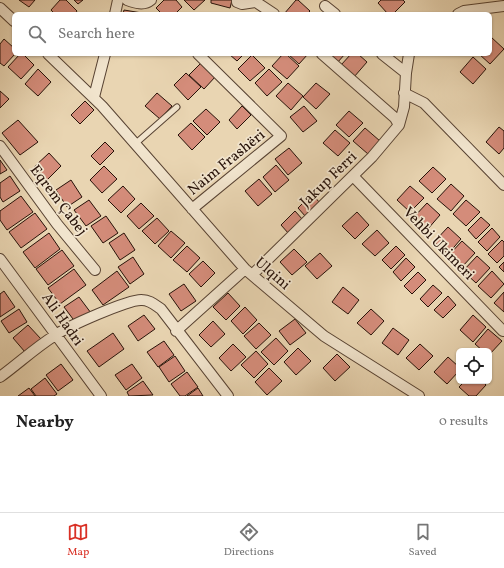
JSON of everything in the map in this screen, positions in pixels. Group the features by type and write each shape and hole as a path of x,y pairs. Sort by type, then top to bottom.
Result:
{"street":[{"path":"115,12 118,0"},
{"path":"127,0 139,4 147,3 151,0"},
{"path":"237,0 236,2 242,4 256,2 271,12"},
{"path":"325,6 332,12"},
{"path":"462,12 504,6"},
{"path":"0,8 12,20"},
{"name":"Ulqini","path":"50,56 94,97 248,272 324,336 418,396"},
{"path":"94,97 104,56"},
{"name":"Naim Frashëri","path":"192,209 281,136 200,56"},
{"path":"324,56 395,118 398,125"},
{"path":"385,56 406,73"},
{"name":"Jakup Ferri","path":"176,331 248,272 372,157 398,125 404,107 404,93 409,56"},
{"path":"404,93 424,103 504,185"},
{"name":"Eqrem Çabej","path":"0,146 57,224 95,270"},
{"name":"Vehbi Ukimeri","path":"353,176 503,331"},
{"name":"Ali Hadri","path":"0,258 101,396"},
{"path":"0,377 55,335 132,300 142,300 149,301 160,310 228,396"}],"lane":[{"path":"135,144 177,106"}],"building":[{"path":"19,0 35,0 29,7"},
{"path":"60,0 66,0 77,11 53,12 51,10"},
{"path":"74,0 83,0 78,4"},
{"path":"164,0 176,0 182,7 177,12 160,12 156,8"},
{"path":"184,0 205,0 194,10"},
{"path":"211,0 232,0 230,8 211,3"},
{"path":"296,0 298,0 310,11 309,12 286,12"},
{"path":"381,0 403,0 405,2 395,12 386,12 378,3"},
{"path":"124,10 136,12 124,12"},
{"path":"492,38 504,49 490,64 481,56 492,56"},
{"path":"4,39 12,46 13,56 4,66 0,63 0,44"},
{"path":"18,56 25,56 34,65 21,79 8,67"},
{"path":"231,56 242,56 237,61"},
{"path":"251,56 253,56 265,68 250,81 238,69"},
{"path":"281,56 288,56 299,66 287,79 272,66"},
{"path":"290,56 306,56 299,64"},
{"path":"329,56 343,56 337,63"},
{"path":"349,56 360,56 367,62 354,77 341,65"},
{"path":"473,57 486,69 473,84 460,72"},
{"path":"202,62 216,76 204,89 189,75"},
{"path":"38,69 51,82 38,96 25,84"},
{"path":"269,69 282,82 267,96 255,83"},
{"path":"186,73 201,87 188,100 174,85"},
{"path":"288,83 303,96 291,110 276,96"},
{"path":"316,83 330,94 316,109 303,97"},
{"path":"0,91 9,99 0,108"},
{"path":"157,93 172,106 160,119 145,106"},
{"path":"85,101 94,110 80,124 71,115"},
{"path":"242,106 251,115 237,129 229,120"},
{"path":"304,106 317,121 303,132 290,117"},
{"path":"206,109 220,122 207,135 193,121"},
{"path":"349,111 363,123 349,137 336,125"},
{"path":"18,120 38,142 20,155 2,133"},
{"path":"191,123 205,137 192,150 178,135"},
{"path":"499,127 504,131 504,148 499,154 486,142"},
{"path":"365,128 380,141 368,154 353,141"},
{"path":"335,130 350,143 338,156 323,143"},
{"path":"105,142 114,151 100,165 91,156"},
{"path":"289,148 302,163 288,175 275,159"},
{"path":"49,153 61,166 47,180 34,167"},
{"path":"0,160 7,170 0,174"},
{"path":"276,165 289,180 275,192 263,177"},
{"path":"104,166 117,179 102,193 90,180"},
{"path":"433,167 446,179 432,193 419,181"},
{"path":"10,176 20,191 3,202 0,197 0,183"},
{"path":"259,179 272,194 258,206 245,191"},
{"path":"71,180 82,197 67,207 56,190"},
{"path":"451,184 464,196 451,211 437,199"},
{"path":"123,186 135,199 121,213 108,200"},
{"path":"410,186 424,198 410,212 397,200"},
{"path":"312,194 320,203 306,217 298,208"},
{"path":"21,196 33,212 7,230 0,220 0,211"},
{"path":"89,200 101,216 86,226 74,210"},
{"path":"466,200 480,212 466,226 453,214"},
{"path":"141,203 154,216 139,229 127,216"},
{"path":"427,203 440,215 427,230 413,218"},
{"path":"295,211 303,220 289,234 281,225"},
{"path":"357,212 369,225 355,239 342,226"},
{"path":"35,213 47,229 21,248 9,232"},
{"path":"106,216 118,233 103,243 91,226"},
{"path":"481,217 490,225 476,239 468,230"},
{"path":"157,218 169,231 155,244 142,231"},
{"path":"448,227 461,239 448,254 434,242"},
{"path":"492,228 500,237 487,251 478,242"},
{"path":"377,230 389,243 375,256 362,244"},
{"path":"171,231 185,243 171,258 158,246"},
{"path":"49,233 60,249 35,268 23,252"},
{"path":"124,233 135,250 120,260 109,243"},
{"path":"502,240 504,242 504,256 497,263 488,254"},
{"path":"462,241 475,253 461,268 448,256"},
{"path":"187,246 200,258 187,272 173,260"},
{"path":"396,246 405,255 391,269 382,260"},
{"path":"294,249 307,262 292,275 280,262"},
{"path":"62,250 74,266 48,285 36,269"},
{"path":"320,253 332,266 317,279 305,266"},
{"path":"477,256 490,268 476,283 463,271"},
{"path":"133,257 144,274 130,284 118,267"},
{"path":"406,258 415,267 401,281 393,272"},
{"path":"203,261 215,273 201,287 189,274"},
{"path":"504,262 504,272 499,267"},
{"path":"74,269 86,285 60,304 48,288"},
{"path":"117,271 129,287 103,305 92,290"},
{"path":"492,271 504,284 491,298 478,286"},
{"path":"418,272 426,280 412,294 404,286"},
{"path":"184,284 196,301 181,311 169,294"},
{"path":"433,285 442,293 428,307 420,299"},
{"path":"343,287 359,300 348,314 332,302"},
{"path":"4,291 15,307 0,317 0,294"},
{"path":"504,292 504,312 494,303"},
{"path":"228,293 240,306 226,320 213,307"},
{"path":"448,296 456,305 443,318 434,310"},
{"path":"79,297 91,313 76,323 64,307"},
{"path":"245,307 257,320 243,334 231,321"},
{"path":"19,309 27,322 9,333 1,321"},
{"path":"371,309 384,321 371,335 357,323"},
{"path":"144,315 155,329 138,341 128,326"},
{"path":"473,315 486,327 473,342 460,330"},
{"path":"295,319 306,333 290,345 279,331"},
{"path":"213,321 225,334 211,347 199,335"},
{"path":"259,323 271,335 256,349 244,336"},
{"path":"28,325 41,339 25,352 13,338"},
{"path":"393,328 409,340 398,355 382,343"},
{"path":"488,329 502,341 492,352 492,348 480,348 475,344"},
{"path":"113,333 124,349 99,367 87,351"},
{"path":"276,338 288,351 274,365 261,352"},
{"path":"164,341 174,355 158,367 147,352"},
{"path":"233,344 246,357 231,371 219,358"},
{"path":"420,344 433,356 419,370 406,358"},
{"path":"298,348 311,361 296,375 284,362"},
{"path":"256,351 268,364 254,378 241,365"},
{"path":"337,354 350,367 335,381 323,368"},
{"path":"175,356 185,371 169,382 159,367"},
{"path":"448,357 456,364 456,374 447,384 434,372"},
{"path":"61,364 73,380 58,391 46,375"},
{"path":"132,364 142,378 126,390 115,375"},
{"path":"269,368 282,381 267,395 255,382"},
{"path":"187,372 198,387 185,396 180,396 171,384"},
{"path":"45,378 57,394 54,396 36,396 31,389"},
{"path":"143,381 153,395 129,396 127,392"},
{"path":"462,384 486,385 476,396 469,396 459,387"},
{"path":"29,388 35,396 18,396"},
{"path":"198,388 203,396 187,396"}]}
